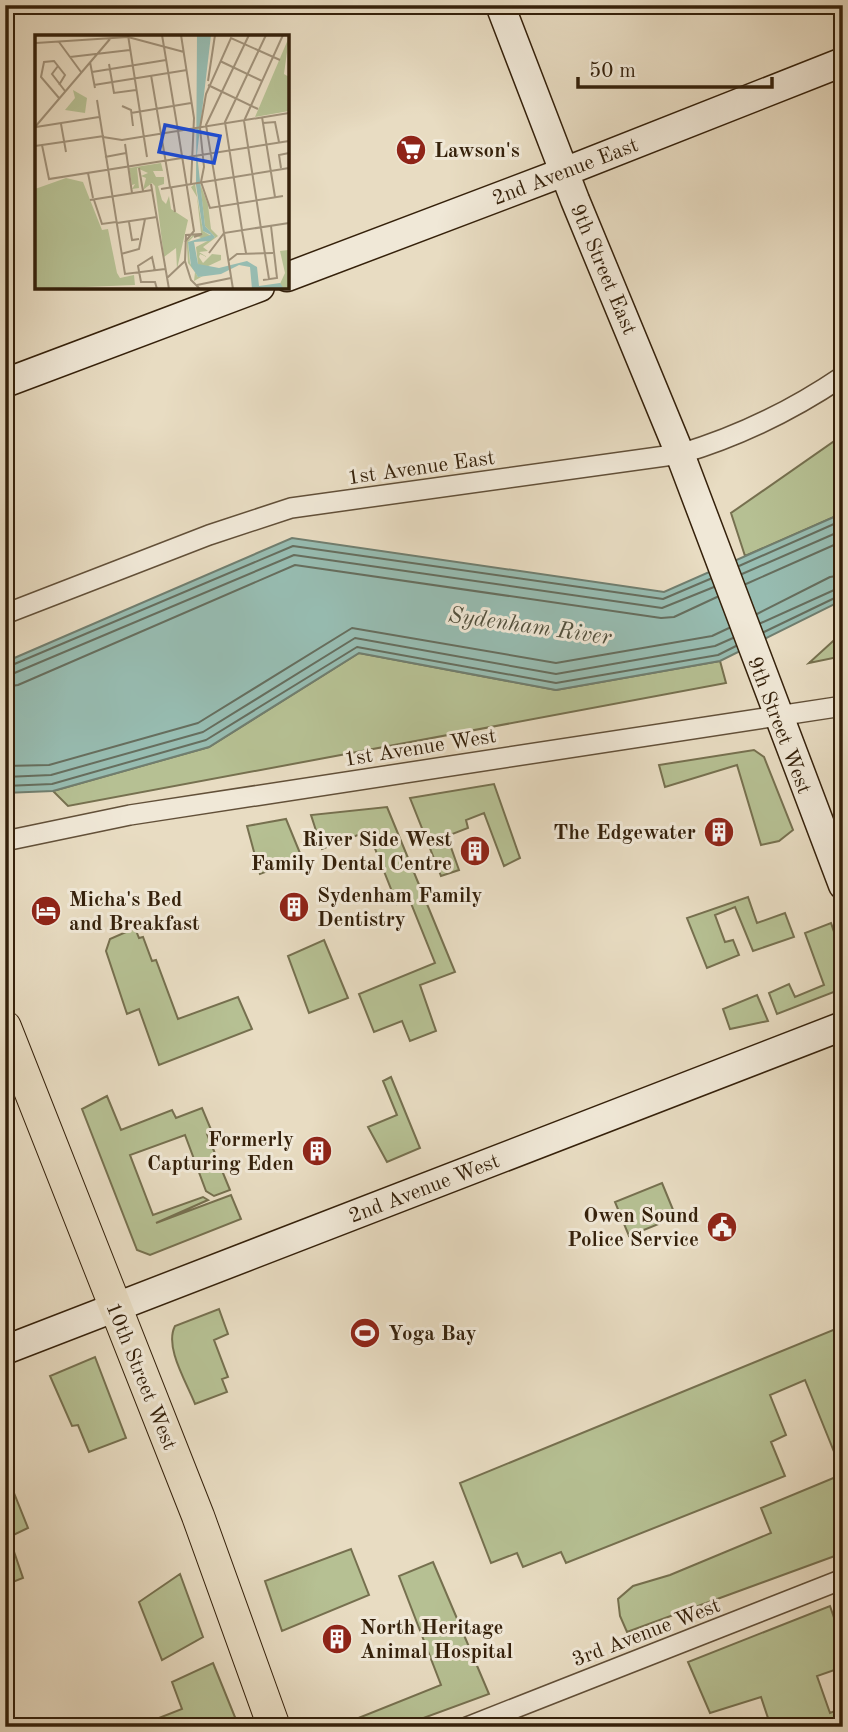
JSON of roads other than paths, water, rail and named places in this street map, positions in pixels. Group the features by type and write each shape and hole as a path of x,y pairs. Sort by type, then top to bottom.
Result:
{"main road":[{"name":"10th Street West","path":"5,1027 198,1516 274,1727"}],"street":[{"name":"9th Street East","path":"500,5 564,172 680,454 719,564"},
{"name":"2nd Avenue East","path":"289,276 843,62"},
{"path":"5,383 255,289"},
{"name":"1st Avenue East","path":"5,614 209,535 291,508 680,454 707,446 805,402 843,376"},
{"name":"9th Street West","path":"719,564 843,885"},
{"name":"1st Avenue West","path":"5,841 130,815 843,706"},
{"name":"2nd Avenue West","path":"5,1350 843,1026"},
{"name":"3rd Avenue West","path":"467,1727 843,1579"}],"water":[{"name":"Sydenham River","path":"843,513 843,600 720,661 556,690 359,653 209,747 53,791 5,793 5,662 292,538 664,592"}],"place":[{"name":"Lawson's","path":"411,150"},
{"name":"The Edgewater","path":"719,832"},
{"name":"River Side West Family Dental Centre","path":"475,851"},
{"name":"Sydenham Family Dentistry","path":"294,907"},
{"name":"Micha's Bed and Breakfast","path":"46,911"},
{"name":"Formerly Capturing Eden","path":"317,1151"},
{"name":"Owen Sound Police Service","path":"722,1227"},
{"name":"Yoga Bay","path":"365,1333"},
{"name":"North Heritage Animal Hospital","path":"337,1639"}]}
